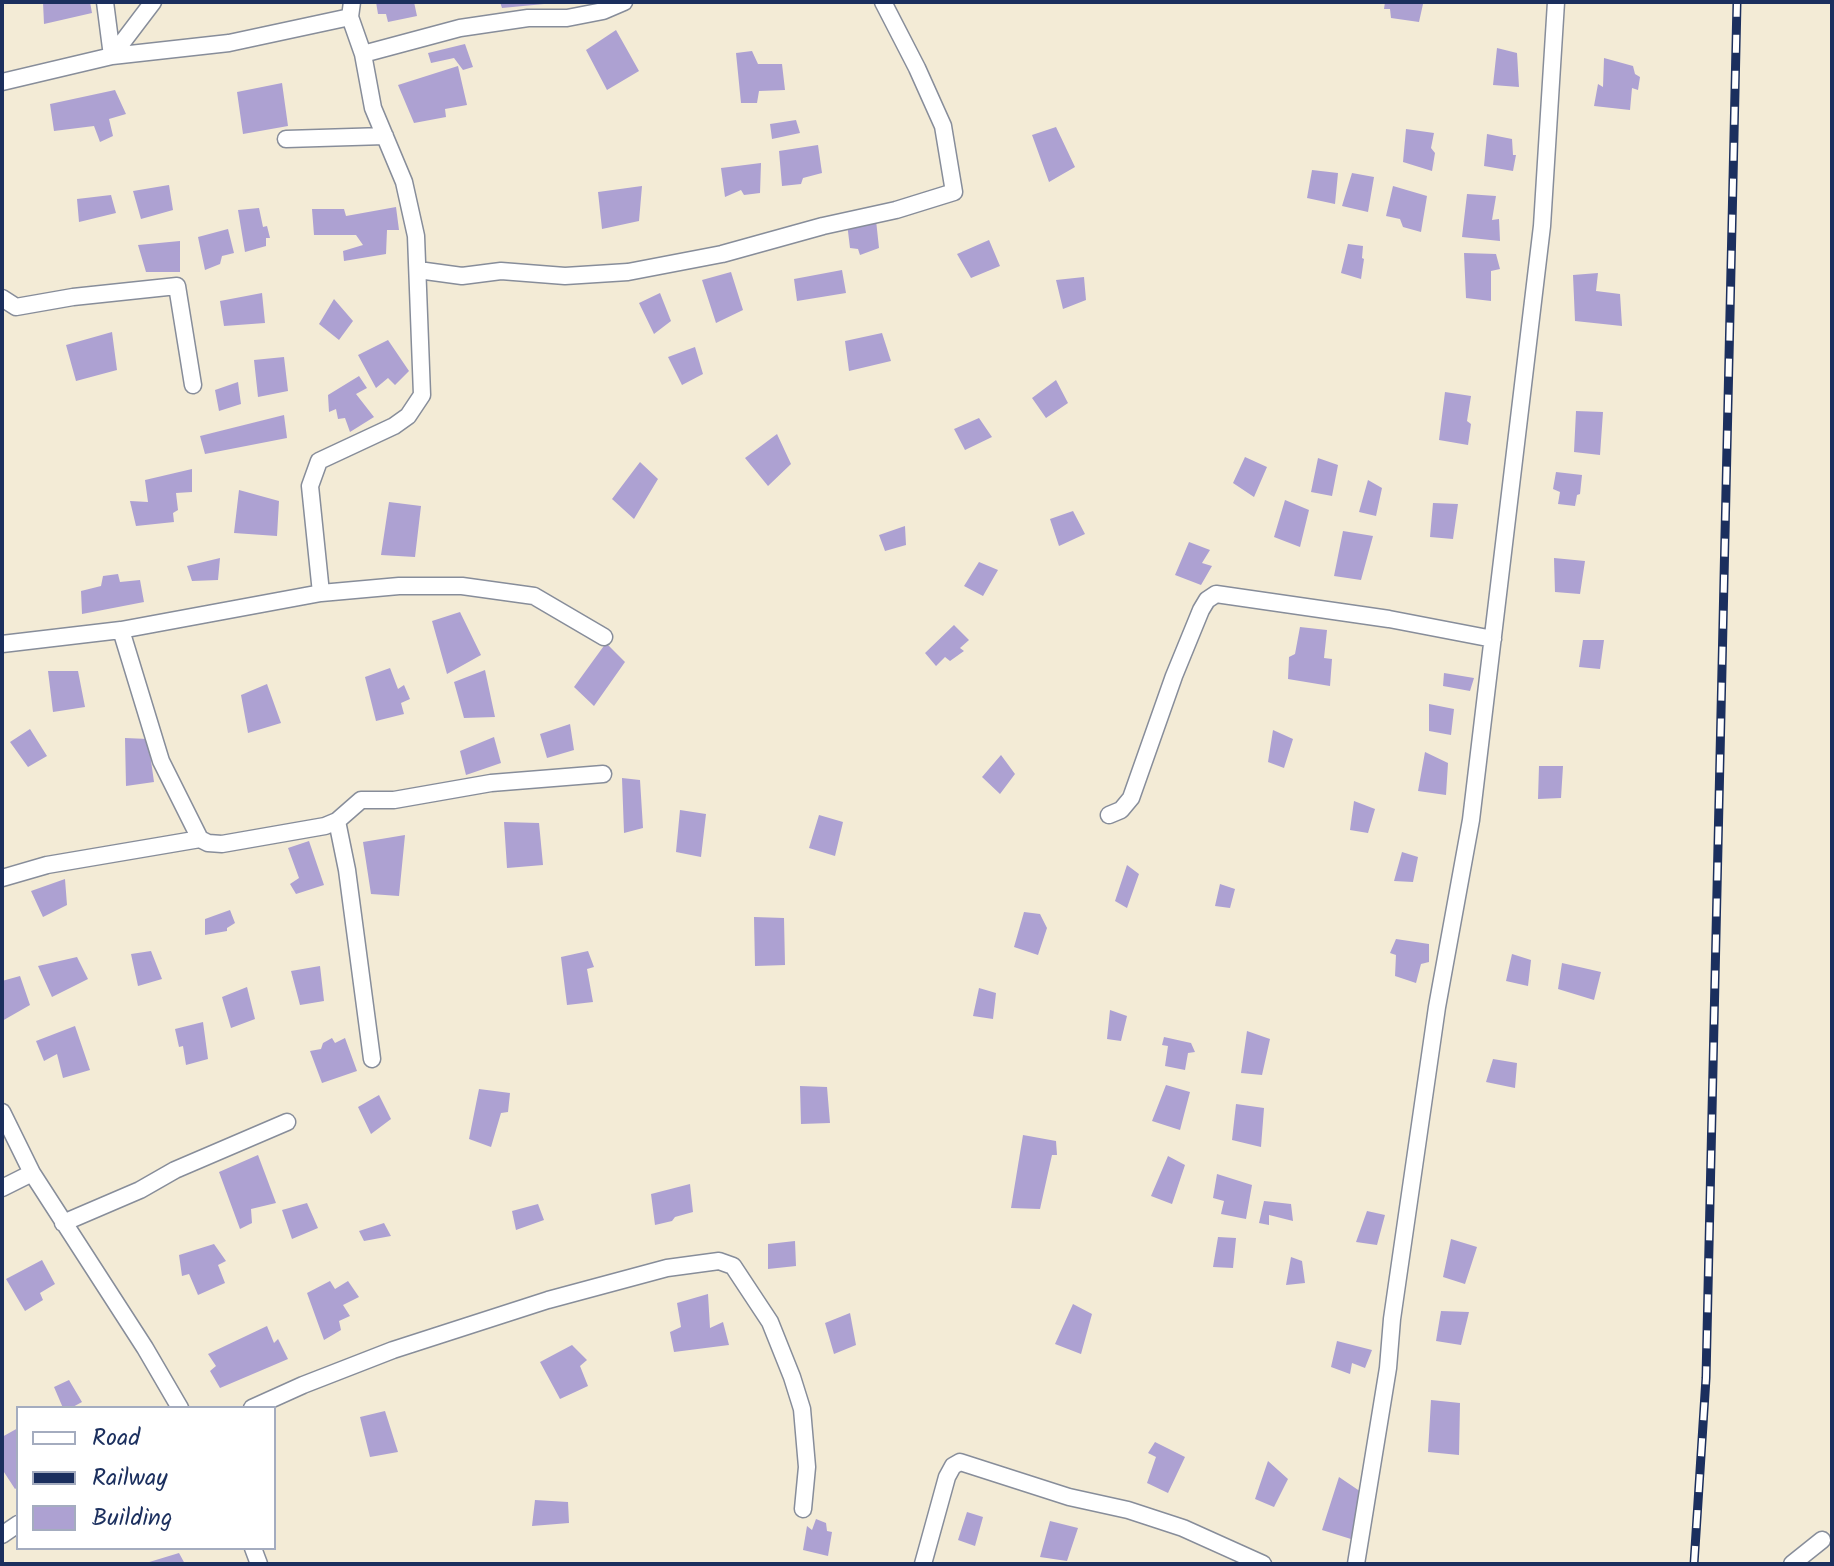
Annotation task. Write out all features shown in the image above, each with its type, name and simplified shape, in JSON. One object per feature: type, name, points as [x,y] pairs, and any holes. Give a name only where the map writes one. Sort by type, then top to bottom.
[{"type":"street","points":[[105,2],[112,56]]},
{"type":"street","points":[[112,56],[153,2]]},
{"type":"street","points":[[363,54],[460,28],[528,18],[567,18],[603,11],[624,2]]},
{"type":"street","points":[[418,270],[462,276],[501,271],[565,276],[628,272],[722,254],[896,210],[954,192],[943,126],[883,2]]},
{"type":"street","points":[[1356,1564],[1388,1368],[1392,1319],[1437,1007],[1471,820],[1542,226],[1556,2]]},
{"type":"street","points":[[2,82],[112,56],[229,43],[351,10],[373,108],[404,182],[416,236],[422,395],[408,416],[394,426],[319,461],[310,486],[321,593]]},
{"type":"street","points":[[286,139],[385,136]]},
{"type":"street","points":[[2,300],[16,307],[73,297],[177,286],[193,385]]},
{"type":"street","points":[[2,644],[121,630],[321,593],[399,586],[462,586],[534,596],[604,637]]},
{"type":"street","points":[[1109,815],[1121,810],[1131,798],[1201,610],[1207,600],[1216,594],[1493,639]]},
{"type":"street","points":[[121,630],[161,761],[200,839]]},
{"type":"street","points":[[2,878],[47,865],[200,839],[222,844],[325,826],[337,821],[361,800],[394,800],[491,783],[603,774]]},
{"type":"street","points":[[337,821],[347,870],[372,1059]]},
{"type":"street","points":[[2,1112],[32,1173],[179,1406]]},
{"type":"street","points":[[63,1223],[287,1122]]},
{"type":"street","points":[[2,1188],[32,1173]]},
{"type":"street","points":[[256,1406],[393,1350],[548,1300],[667,1268],[719,1261],[733,1266],[770,1322],[792,1377],[802,1409],[806,1453],[803,1509]]},
{"type":"street","points":[[923,1564],[947,1477],[953,1466],[960,1462],[1069,1497],[1128,1510],[1183,1528],[1263,1564]]},
{"type":"street","points":[[1792,1564],[1822,1540]]},
{"type":"building","points":[[43,2],[90,2],[92,13],[44,24]]},
{"type":"building","points":[[376,2],[414,2],[417,16],[388,22],[386,14],[378,14]]},
{"type":"building","points":[[500,2],[544,2],[544,4],[502,8]]},
{"type":"building","points":[[1385,2],[1423,4],[1419,22],[1391,18],[1390,9],[1384,9]]},
{"type":"building","points":[[616,30],[639,71],[607,90],[586,50]]},
{"type":"building","points":[[465,44],[473,67],[463,70],[454,58],[431,63],[428,53]]},
{"type":"building","points":[[1497,48],[1517,53],[1519,87],[1493,85]]},
{"type":"building","points":[[752,51],[758,64],[782,64],[785,90],[759,91],[757,103],[741,103],[736,53]]},
{"type":"building","points":[[1604,58],[1633,66],[1635,74],[1640,77],[1638,90],[1632,88],[1630,110],[1594,106],[1598,84],[1603,87]]},
{"type":"building","points":[[458,66],[467,105],[445,109],[446,117],[414,123],[398,85]]},
{"type":"building","points":[[282,83],[288,126],[243,134],[237,92]]},
{"type":"building","points":[[115,90],[126,114],[109,119],[113,136],[100,142],[94,126],[54,131],[50,104]]},
{"type":"building","points":[[796,120],[800,133],[772,139],[770,124]]},
{"type":"building","points":[[1056,127],[1075,167],[1049,182],[1032,135]]},
{"type":"building","points":[[1406,129],[1434,133],[1432,171],[1403,162]]},
{"type":"building","points":[[1487,134],[1512,139],[1513,155],[1516,155],[1513,171],[1484,166]]},
{"type":"building","points":[[818,145],[822,173],[803,178],[801,184],[782,186],[779,151]]},
{"type":"building","points":[[761,163],[760,193],[744,195],[741,190],[725,197],[721,168]]},
{"type":"building","points":[[1312,170],[1338,173],[1335,204],[1307,198]]},
{"type":"building","points":[[1352,173],[1374,177],[1368,212],[1342,206]]},
{"type":"building","points":[[169,185],[173,210],[141,219],[133,191]]},
{"type":"building","points":[[642,186],[639,221],[602,229],[598,192]]},
{"type":"building","points":[[1393,186],[1427,196],[1421,232],[1403,227],[1400,219],[1386,216]]},
{"type":"building","points":[[1467,194],[1496,196],[1492,220],[1499,219],[1500,241],[1462,237]]},
{"type":"building","points":[[111,195],[116,213],[79,222],[77,199]]},
{"type":"building","points":[[396,207],[399,230],[387,230],[386,254],[344,261],[343,251],[363,245],[356,235],[314,235],[312,209],[344,209],[346,216]]},
{"type":"building","points":[[259,208],[263,227],[267,226],[270,238],[266,238],[266,246],[245,252],[238,210]]},
{"type":"building","points":[[876,220],[879,248],[860,255],[858,249],[850,248],[847,223]]},
{"type":"building","points":[[228,229],[234,253],[222,256],[220,264],[205,270],[198,237]]},
{"type":"building","points":[[989,240],[1000,266],[971,278],[957,254]]},
{"type":"building","points":[[180,241],[180,272],[146,272],[138,245]]},
{"type":"building","points":[[1348,244],[1363,246],[1361,279],[1341,273]]},
{"type":"building","points":[[1464,253],[1496,254],[1500,269],[1491,271],[1491,301],[1466,298]]},
{"type":"building","points":[[842,270],[846,293],[797,301],[794,279]]},
{"type":"building","points":[[731,272],[743,310],[716,323],[702,280]]},
{"type":"building","points":[[1598,273],[1596,291],[1620,294],[1622,326],[1575,321],[1573,275]]},
{"type":"building","points":[[1084,277],[1086,300],[1063,309],[1056,280]]},
{"type":"building","points":[[262,293],[265,323],[224,326],[220,301]]},
{"type":"building","points":[[660,293],[671,321],[654,334],[639,303]]},
{"type":"building","points":[[334,299],[353,321],[339,340],[319,324]]},
{"type":"building","points":[[112,332],[117,370],[76,381],[66,345]]},
{"type":"building","points":[[882,333],[891,361],[849,371],[845,341]]},
{"type":"building","points":[[388,340],[409,371],[395,385],[388,378],[376,388],[358,355]]},
{"type":"building","points":[[695,347],[703,374],[682,385],[668,357]]},
{"type":"building","points":[[284,357],[288,391],[258,397],[254,360]]},
{"type":"building","points":[[359,376],[367,388],[356,394],[374,417],[350,432],[345,418],[338,419],[336,409],[329,412],[328,395]]},
{"type":"building","points":[[1056,380],[1068,403],[1046,418],[1032,398]]},
{"type":"building","points":[[238,382],[241,404],[219,411],[215,390]]},
{"type":"building","points":[[1445,392],[1471,396],[1467,421],[1471,424],[1468,445],[1439,440]]},
{"type":"building","points":[[1576,411],[1603,412],[1600,455],[1574,452]]},
{"type":"building","points":[[284,415],[287,438],[205,454],[200,436]]},
{"type":"building","points":[[979,418],[992,437],[965,450],[954,429]]},
{"type":"building","points":[[777,434],[791,464],[768,486],[745,458]]},
{"type":"building","points":[[1245,457],[1267,467],[1254,497],[1233,483]]},
{"type":"building","points":[[1318,458],[1338,465],[1332,496],[1311,492]]},
{"type":"building","points":[[640,462],[658,479],[634,519],[612,499]]},
{"type":"building","points":[[192,469],[192,492],[176,493],[178,510],[173,513],[174,522],[136,526],[130,501],[148,502],[145,480]]},
{"type":"building","points":[[1556,472],[1582,475],[1575,506],[1558,504],[1560,492],[1553,489]]},
{"type":"building","points":[[1368,480],[1382,488],[1376,516],[1359,512]]},
{"type":"building","points":[[239,490],[279,501],[277,536],[234,533]]},
{"type":"building","points":[[1285,500],[1309,510],[1300,547],[1274,537]]},
{"type":"building","points":[[389,502],[421,506],[415,557],[381,555]]},
{"type":"building","points":[[1433,503],[1458,504],[1453,539],[1430,537]]},
{"type":"building","points":[[1073,511],[1085,534],[1059,546],[1050,519]]},
{"type":"building","points":[[905,526],[906,545],[885,551],[879,535]]},
{"type":"building","points":[[1343,531],[1373,536],[1361,580],[1334,576]]},
{"type":"building","points":[[1189,542],[1210,550],[1202,563],[1212,566],[1201,585],[1175,575]]},
{"type":"building","points":[[220,558],[218,580],[192,581],[187,566]]},
{"type":"building","points":[[1554,558],[1585,561],[1580,594],[1555,592]]},
{"type":"building","points":[[979,562],[998,570],[983,596],[964,586]]},
{"type":"building","points":[[118,574],[120,582],[140,580],[144,602],[82,614],[81,591],[101,586],[103,576]]},
{"type":"building","points":[[460,612],[481,655],[447,674],[432,621]]},
{"type":"building","points":[[954,625],[969,640],[960,648],[964,651],[950,661],[945,657],[936,666],[925,653]]},
{"type":"building","points":[[1300,627],[1327,630],[1324,658],[1332,659],[1330,686],[1288,679],[1289,657],[1295,654]]},
{"type":"building","points":[[1583,640],[1604,640],[1600,669],[1579,667]]},
{"type":"building","points":[[606,643],[625,662],[594,706],[574,687]]},
{"type":"building","points":[[390,668],[398,689],[404,685],[410,699],[401,703],[404,714],[376,721],[365,677]]},
{"type":"building","points":[[485,670],[495,717],[464,718],[454,682]]},
{"type":"building","points":[[48,671],[78,671],[85,707],[53,712]]},
{"type":"building","points":[[1444,673],[1474,678],[1470,691],[1443,686]]},
{"type":"building","points":[[267,684],[281,723],[248,733],[241,695]]},
{"type":"building","points":[[1429,704],[1454,709],[1451,735],[1429,731]]},
{"type":"building","points":[[570,724],[574,750],[547,758],[540,734]]},
{"type":"building","points":[[30,729],[47,756],[28,767],[10,742]]},
{"type":"building","points":[[1273,730],[1293,739],[1284,768],[1268,762]]},
{"type":"building","points":[[494,737],[501,763],[466,775],[460,751]]},
{"type":"building","points":[[125,738],[148,739],[154,782],[126,786]]},
{"type":"building","points":[[1425,752],[1448,763],[1446,795],[1418,791]]},
{"type":"building","points":[[1001,755],[1015,774],[1000,794],[982,777]]},
{"type":"building","points":[[1539,766],[1563,766],[1561,798],[1538,799]]},
{"type":"building","points":[[622,778],[640,780],[643,828],[624,833]]},
{"type":"building","points":[[1354,801],[1375,809],[1368,833],[1350,830]]},
{"type":"building","points":[[680,810],[706,814],[701,857],[676,852]]},
{"type":"building","points":[[819,815],[843,822],[835,856],[809,848]]},
{"type":"building","points":[[504,822],[539,823],[543,865],[507,868]]},
{"type":"building","points":[[405,835],[399,896],[371,894],[363,842]]},
{"type":"building","points":[[309,841],[324,885],[296,894],[290,884],[299,878],[288,848]]},
{"type":"building","points":[[1402,852],[1418,857],[1413,882],[1394,881]]},
{"type":"building","points":[[1127,865],[1139,874],[1127,908],[1115,901]]},
{"type":"building","points":[[65,879],[67,905],[43,917],[31,891]]},
{"type":"building","points":[[1220,884],[1235,889],[1230,908],[1215,906]]},
{"type":"building","points":[[230,910],[235,923],[227,931],[205,935],[205,919]]},
{"type":"building","points":[[1024,912],[1040,914],[1047,928],[1038,955],[1014,947]]},
{"type":"building","points":[[754,917],[784,918],[785,965],[755,966]]},
{"type":"building","points":[[1396,939],[1429,944],[1429,962],[1421,964],[1416,983],[1395,976],[1396,955],[1390,953]]},
{"type":"building","points":[[151,951],[162,979],[138,986],[131,954]]},
{"type":"building","points":[[588,951],[594,967],[587,969],[593,1002],[567,1005],[561,957]]},
{"type":"building","points":[[1512,954],[1531,960],[1528,986],[1506,981]]},
{"type":"building","points":[[77,957],[88,979],[52,997],[38,966]]},
{"type":"building","points":[[1562,963],[1601,972],[1594,1000],[1558,989]]},
{"type":"building","points":[[320,966],[324,1001],[300,1005],[291,971]]},
{"type":"building","points":[[20,976],[30,1005],[2,1021],[2,981]]},
{"type":"building","points":[[247,987],[255,1019],[231,1028],[222,997]]},
{"type":"building","points":[[979,988],[996,993],[993,1019],[973,1016]]},
{"type":"building","points":[[1110,1010],[1127,1016],[1121,1041],[1107,1039]]},
{"type":"building","points":[[203,1022],[208,1059],[186,1065],[183,1046],[179,1047],[175,1029]]},
{"type":"building","points":[[75,1026],[90,1070],[63,1078],[57,1054],[44,1061],[36,1041]]},
{"type":"building","points":[[1247,1031],[1270,1039],[1262,1075],[1241,1073]]},
{"type":"building","points":[[1164,1037],[1191,1043],[1195,1052],[1188,1053],[1185,1070],[1165,1066],[1168,1046],[1162,1045]]},
{"type":"building","points":[[332,1038],[335,1043],[345,1038],[357,1071],[322,1083],[310,1051],[321,1049],[323,1043]]},
{"type":"building","points":[[1493,1059],[1517,1063],[1515,1088],[1486,1082]]},
{"type":"building","points":[[1166,1085],[1190,1092],[1180,1130],[1152,1121]]},
{"type":"building","points":[[800,1086],[827,1087],[830,1123],[801,1124]]},
{"type":"building","points":[[479,1089],[510,1093],[508,1112],[501,1113],[491,1147],[469,1139]]},
{"type":"building","points":[[379,1095],[391,1119],[371,1134],[358,1107]]},
{"type":"building","points":[[1236,1104],[1264,1108],[1261,1147],[1232,1140]]},
{"type":"building","points":[[1023,1135],[1056,1141],[1057,1155],[1052,1155],[1040,1209],[1011,1208]]},
{"type":"building","points":[[258,1155],[276,1203],[251,1209],[252,1223],[240,1229],[219,1172]]},
{"type":"building","points":[[1168,1156],[1185,1165],[1172,1204],[1151,1196]]},
{"type":"building","points":[[1217,1174],[1252,1185],[1246,1219],[1221,1214],[1224,1201],[1213,1198]]},
{"type":"building","points":[[690,1184],[693,1212],[655,1225],[651,1194]]},
{"type":"building","points":[[1264,1201],[1291,1204],[1293,1221],[1269,1215],[1269,1225],[1259,1223]]},
{"type":"building","points":[[307,1203],[318,1228],[292,1239],[282,1210]]},
{"type":"building","points":[[538,1204],[544,1220],[516,1230],[512,1211]]},
{"type":"building","points":[[1367,1211],[1385,1215],[1377,1245],[1356,1242]]},
{"type":"building","points":[[384,1223],[391,1236],[364,1241],[359,1231]]},
{"type":"building","points":[[1218,1237],[1236,1238],[1233,1268],[1213,1267]]},
{"type":"building","points":[[1451,1239],[1477,1247],[1465,1284],[1443,1277]]},
{"type":"building","points":[[795,1241],[796,1266],[768,1269],[768,1244]]},
{"type":"building","points":[[214,1244],[226,1261],[218,1265],[225,1283],[198,1295],[189,1274],[182,1276],[179,1255]]},
{"type":"building","points":[[1291,1257],[1302,1261],[1305,1283],[1286,1285]]},
{"type":"building","points":[[42,1260],[55,1284],[40,1293],[43,1300],[25,1311],[6,1279]]},
{"type":"building","points":[[330,1281],[335,1289],[348,1281],[359,1297],[343,1305],[350,1316],[339,1321],[341,1330],[324,1340],[307,1293]]},
{"type":"building","points":[[708,1294],[710,1328],[723,1322],[729,1345],[674,1352],[670,1332],[681,1327],[677,1303]]},
{"type":"building","points":[[1073,1304],[1092,1314],[1081,1354],[1055,1344]]},
{"type":"building","points":[[1441,1311],[1469,1312],[1461,1345],[1436,1341]]},
{"type":"building","points":[[850,1313],[856,1345],[834,1354],[825,1323]]},
{"type":"building","points":[[267,1326],[274,1343],[278,1339],[288,1359],[220,1388],[210,1371],[216,1366],[208,1354]]},
{"type":"building","points":[[1337,1341],[1372,1350],[1365,1368],[1352,1363],[1350,1374],[1331,1367]]},
{"type":"building","points":[[572,1345],[587,1360],[580,1366],[588,1386],[560,1399],[540,1362]]},
{"type":"building","points":[[69,1380],[82,1402],[75,1406],[62,1406],[54,1387]]},
{"type":"building","points":[[1431,1400],[1460,1403],[1459,1455],[1428,1452]]},
{"type":"building","points":[[385,1411],[398,1452],[370,1457],[360,1417]]},
{"type":"building","points":[[16,1429],[15,1489],[2,1469],[2,1437]]},
{"type":"building","points":[[1155,1442],[1185,1457],[1168,1493],[1147,1483],[1156,1457],[1148,1453]]},
{"type":"building","points":[[1268,1461],[1288,1479],[1274,1507],[1255,1499]]},
{"type":"building","points":[[1339,1477],[1367,1496],[1351,1539],[1322,1530]]},
{"type":"building","points":[[535,1500],[568,1502],[569,1523],[532,1526]]},
{"type":"building","points":[[967,1512],[983,1517],[975,1546],[958,1540]]},
{"type":"building","points":[[816,1519],[826,1523],[827,1531],[832,1532],[828,1556],[803,1550],[807,1526],[812,1530]]},
{"type":"building","points":[[1050,1521],[1078,1528],[1067,1561],[1040,1557]]},
{"type":"building","points":[[179,1553],[185,1564],[146,1564],[146,1563]]},
{"type":"railway","points":[[1694,1564],[1706,1378],[1737,2]]}]
